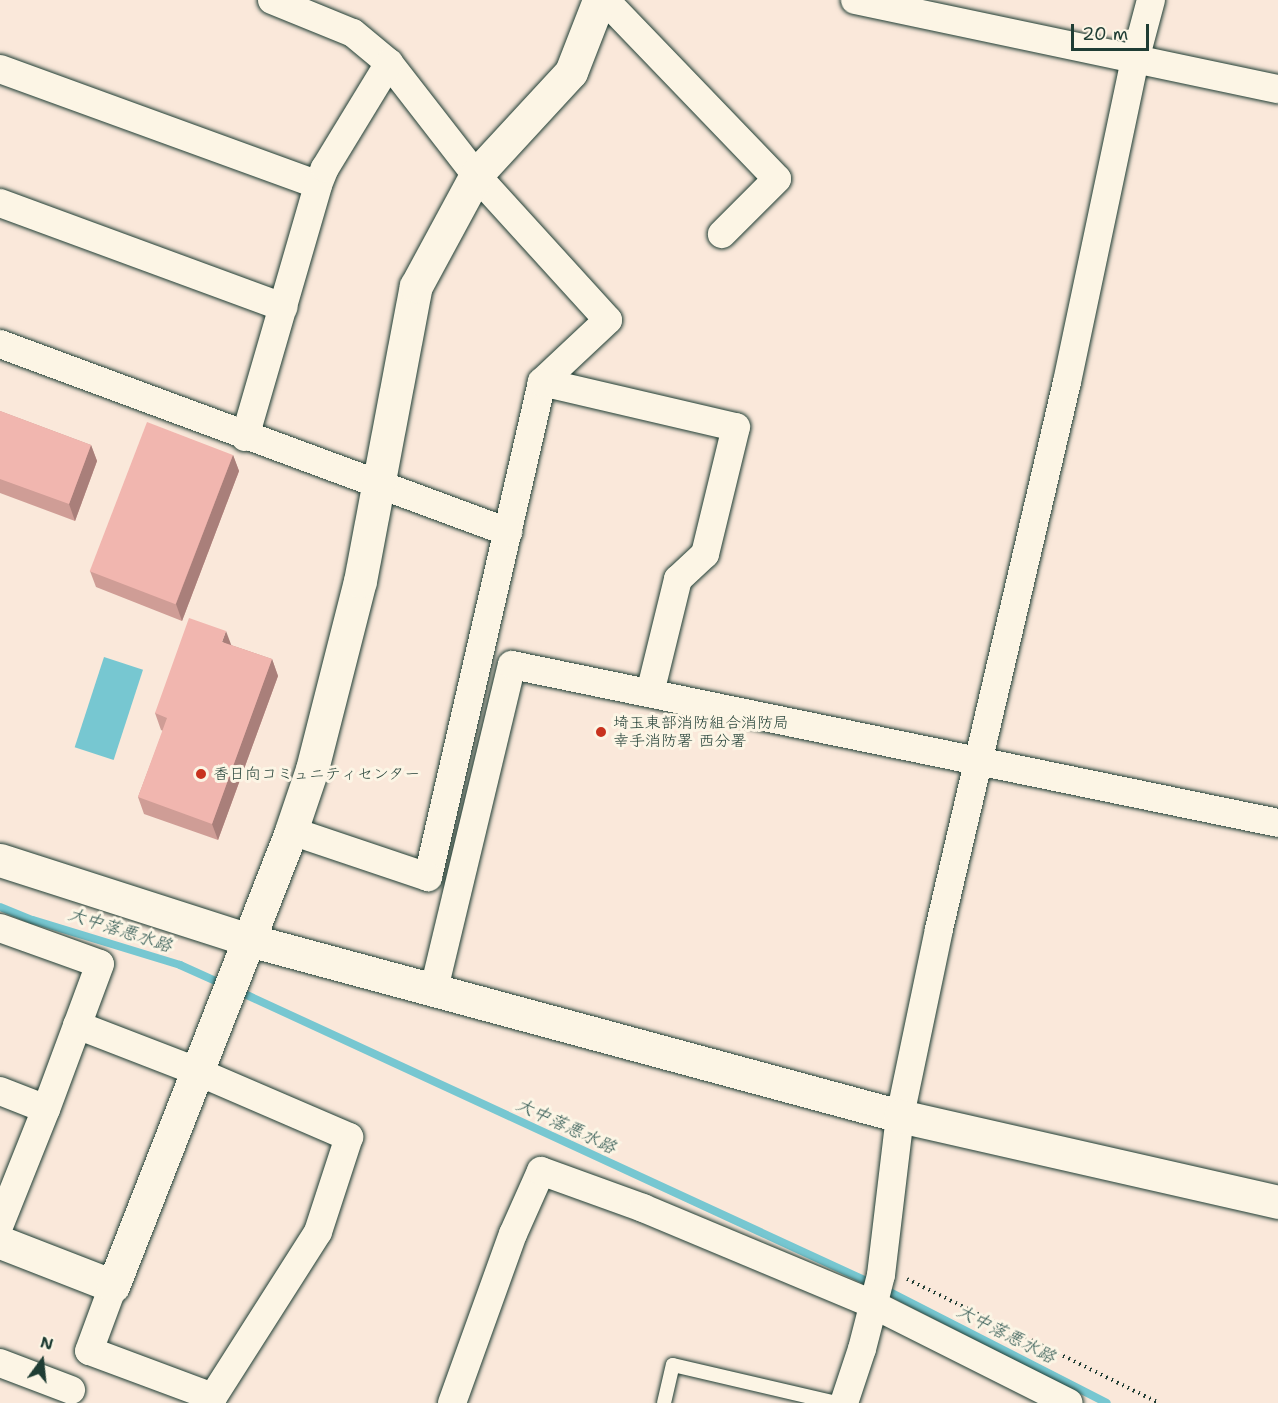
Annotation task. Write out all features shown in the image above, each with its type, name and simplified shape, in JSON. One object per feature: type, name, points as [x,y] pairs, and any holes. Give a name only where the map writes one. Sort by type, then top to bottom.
[{"type":"street","points":[[272,0],[353,33],[389,63],[476,175],[608,320],[542,382],[428,877],[291,831]]},
{"type":"street","points":[[0,1363],[69,1396],[89,1351],[291,831],[312,769],[360,581],[416,286],[476,175],[571,72],[599,0]]},
{"type":"street","points":[[605,0],[777,179],[722,234]]},
{"type":"street","points":[[855,0],[1278,89]]},
{"type":"street","points":[[844,1403],[862,1349],[877,1285],[900,1116],[939,929],[1067,382],[1135,60],[1151,0]]},
{"type":"street","points":[[245,437],[318,185],[325,168],[389,63]]},
{"type":"street","points":[[0,69],[318,185]]},
{"type":"street","points":[[0,203],[283,307]]},
{"type":"street","points":[[0,344],[245,437],[508,532]]},
{"type":"street","points":[[542,382],[736,427],[705,554],[678,579],[650,693]]},
{"type":"street","points":[[434,989],[512,665],[1278,823]]},
{"type":"street","points":[[0,860],[249,940],[900,1116],[1278,1202]]},
{"type":"street","points":[[0,1224],[100,964],[9,931]]},
{"type":"street","points":[[77,1025],[196,1071],[349,1137],[318,1232],[218,1400],[89,1351]]},
{"type":"street","points":[[0,1091],[46,1109]]},
{"type":"street","points":[[452,1403],[513,1234],[540,1171],[643,1208],[877,1285],[1069,1403]]},
{"type":"street","points":[[0,1242],[113,1286]]},
{"type":"lane","points":[[664,1403],[673,1365],[836,1403]]},
{"type":"path","points":[[877,1285],[1159,1403]]},
{"type":"water","points":[[104,657],[143,670],[114,760],[75,747]]},
{"type":"building","points":[[0,411],[91,445],[69,504],[0,479]]},
{"type":"building","points":[[147,422],[233,455],[176,604],[90,571]]},
{"type":"building","name":"香日向コミュニティセンター","points":[[189,618],[226,631],[222,642],[272,659],[212,824],[138,797],[167,718],[155,713]]},
{"type":"waterway","name":"大中落悪水路","points":[[0,907],[33,920],[180,965],[222,984]]},
{"type":"waterway","name":"大中落悪水路","points":[[236,990],[873,1284]]},
{"type":"waterway","name":"大中落悪水路","points":[[884,1289],[1107,1403]]},
{"type":"place","name":"埼玉東部消防組合消防局 幸手消防署 西分署","points":[[601,732]]},
{"type":"place","name":"香日向コミュニティセンター","points":[[201,774]]}]
